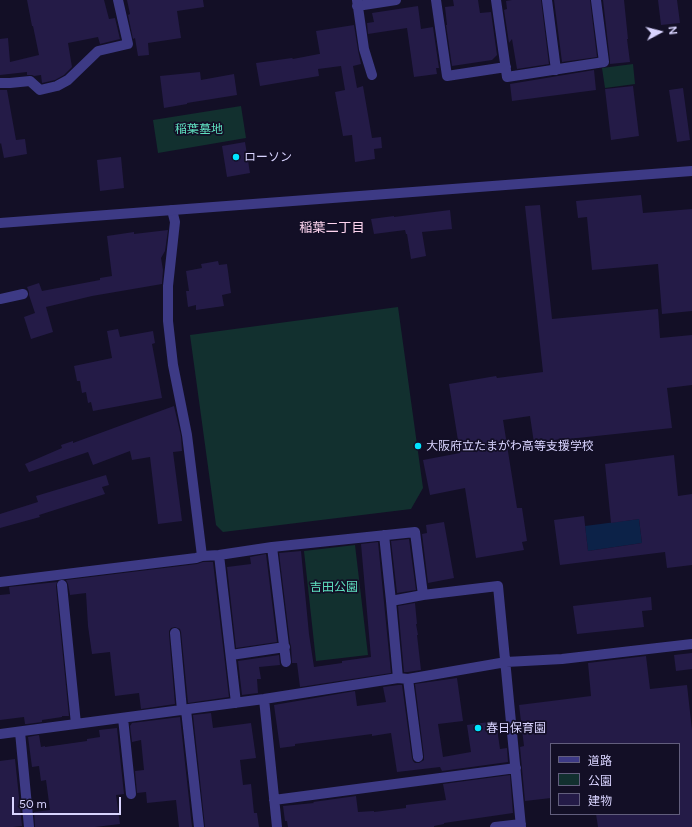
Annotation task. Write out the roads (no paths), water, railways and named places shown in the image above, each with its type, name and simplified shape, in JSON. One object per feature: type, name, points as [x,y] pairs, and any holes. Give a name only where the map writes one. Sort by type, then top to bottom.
[{"type":"street","points":[[0,83],[30,81],[40,90],[57,86],[68,80],[98,51],[128,44],[118,0]]},
{"type":"street","points":[[372,75],[364,49],[357,3],[396,0]]},
{"type":"street","points":[[436,0],[447,76],[506,67]]},
{"type":"street","points":[[496,0],[508,77],[604,62],[596,0]]},
{"type":"street","points":[[547,0],[556,70]]},
{"type":"street","points":[[0,223],[692,171]]},
{"type":"street","points":[[172,210],[175,222],[168,286],[168,321],[173,365],[188,435],[202,556]]},
{"type":"street","points":[[0,299],[23,294]]},
{"type":"street","points":[[1,579],[196,558],[272,547],[415,532],[423,595]]},
{"type":"street","points":[[384,535],[391,600],[403,678],[418,757]]},
{"type":"street","points":[[272,547],[286,662]]},
{"type":"street","points":[[219,555],[236,703]]},
{"type":"street","points":[[62,585],[76,724]]},
{"type":"street","points":[[391,600],[498,586],[521,825],[495,827]]},
{"type":"street","points":[[175,633],[199,827]]},
{"type":"street","points":[[0,734],[236,703],[506,662],[562,659],[692,644]]},
{"type":"street","points":[[231,655],[285,647]]},
{"type":"street","points":[[264,699],[277,827]]},
{"type":"street","points":[[124,718],[131,794]]},
{"type":"street","points":[[20,732],[29,827]]},
{"type":"street","points":[[274,800],[516,768]]},
{"type":"water","points":[[639,519],[642,543],[588,551],[585,526]]},
{"type":"place","name":"ローソン","points":[[236,157]]},
{"type":"place","name":"大阪府立たまがわ高等支援学校","points":[[418,446]]},
{"type":"place","name":"春日保育園","points":[[478,728]]},
{"type":"district","name":"稲葉二丁目","points":[[332,228]]},
{"type":"park label","name":"稲葉墓地","points":[[199,129]]},
{"type":"park label","name":"吉田公園","points":[[334,587]]}]
